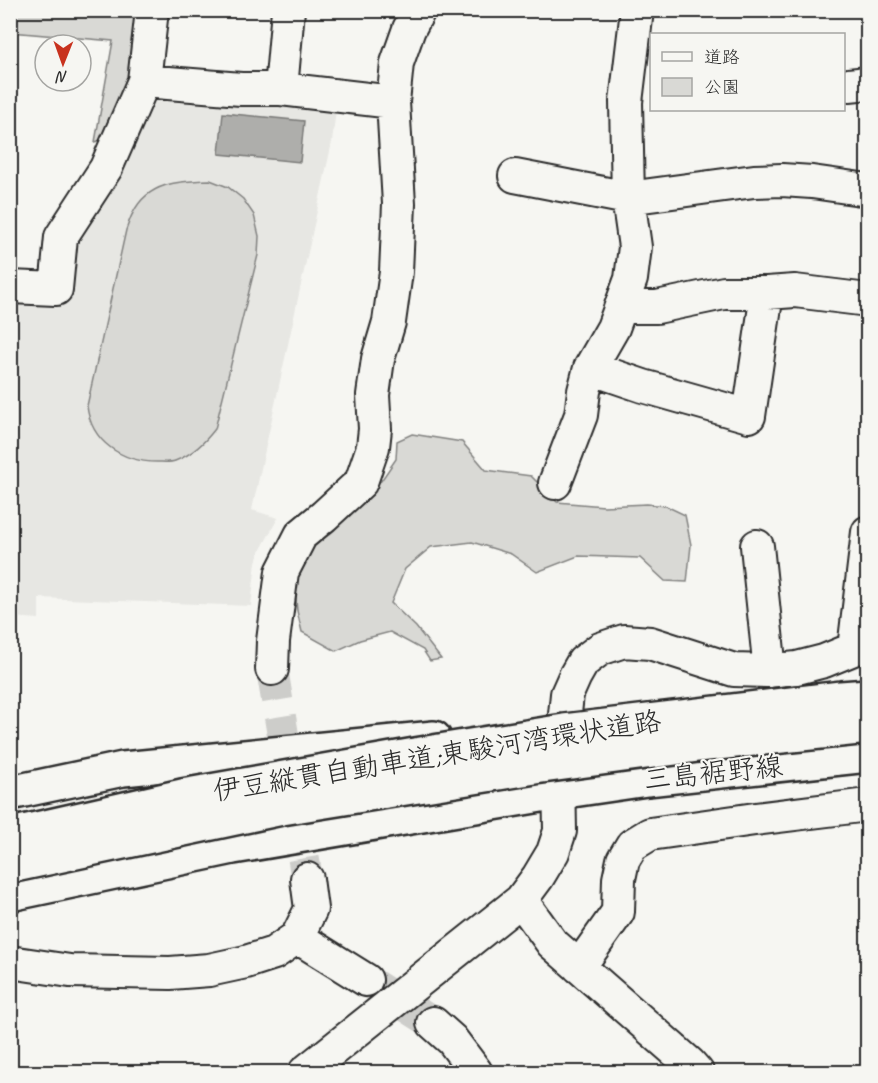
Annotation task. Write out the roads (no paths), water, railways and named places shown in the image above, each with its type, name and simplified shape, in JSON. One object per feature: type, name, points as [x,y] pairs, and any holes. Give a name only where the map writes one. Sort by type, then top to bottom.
[{"type":"main road","points":[[10,793],[123,769],[563,725],[867,690]]},
{"type":"main road","name":"伊豆縦貫自動車道;東駿河湾環状道路","points":[[10,835],[182,796],[415,755],[564,731],[867,696]]},
{"type":"main road","name":"伊豆縦貫自動車道;東駿河湾環状道路","points":[[10,866],[282,808],[536,767],[674,748],[867,727]]},
{"type":"main road","name":"三島裾野線","points":[[559,784],[647,779],[867,755]]},
{"type":"main road","points":[[228,759],[357,774],[559,784]]},
{"type":"main road","points":[[10,894],[233,847],[559,784]]},
{"type":"street","points":[[10,287],[56,289],[61,237],[106,168],[144,81],[152,10]]},
{"type":"street","points":[[281,89],[288,10]]},
{"type":"street","points":[[272,669],[273,641],[282,572],[301,535],[361,482],[373,447],[375,429],[373,395],[378,359],[389,322],[396,272],[399,204],[393,102],[397,63],[419,10]]},
{"type":"street","points":[[555,483],[581,416],[590,368],[613,328],[631,279],[635,246],[628,198],[626,102],[637,10]]},
{"type":"street","points":[[144,81],[241,89],[281,89],[393,102]]},
{"type":"street","points":[[515,176],[628,198],[754,181],[782,180],[867,190]]},
{"type":"street","points":[[621,307],[657,307],[724,293],[795,291],[867,300]]},
{"type":"street","points":[[590,368],[643,386],[749,416],[767,293]]},
{"type":"street","points":[[305,1072],[521,900],[538,877],[553,852],[560,831],[559,784],[567,694],[583,662],[600,649],[624,641],[650,643],[734,670],[770,671],[797,668],[824,661],[861,646],[867,532]]},
{"type":"street","points":[[757,546],[770,671]]},
{"type":"street","points":[[579,967],[618,912],[620,879],[628,852],[632,845],[650,834],[867,805]]},
{"type":"street","points":[[10,962],[70,971],[170,973],[209,970],[246,962],[274,953],[297,937],[311,909],[307,879]]},
{"type":"street","points":[[521,900],[552,943],[697,1072]]},
{"type":"street","points":[[297,937],[366,980]]},
{"type":"street","points":[[433,1023],[452,1040],[476,1072]]},
{"type":"tunnel","points":[[272,669],[307,879]]},
{"type":"tunnel","points":[[366,980],[433,1023]]}]
